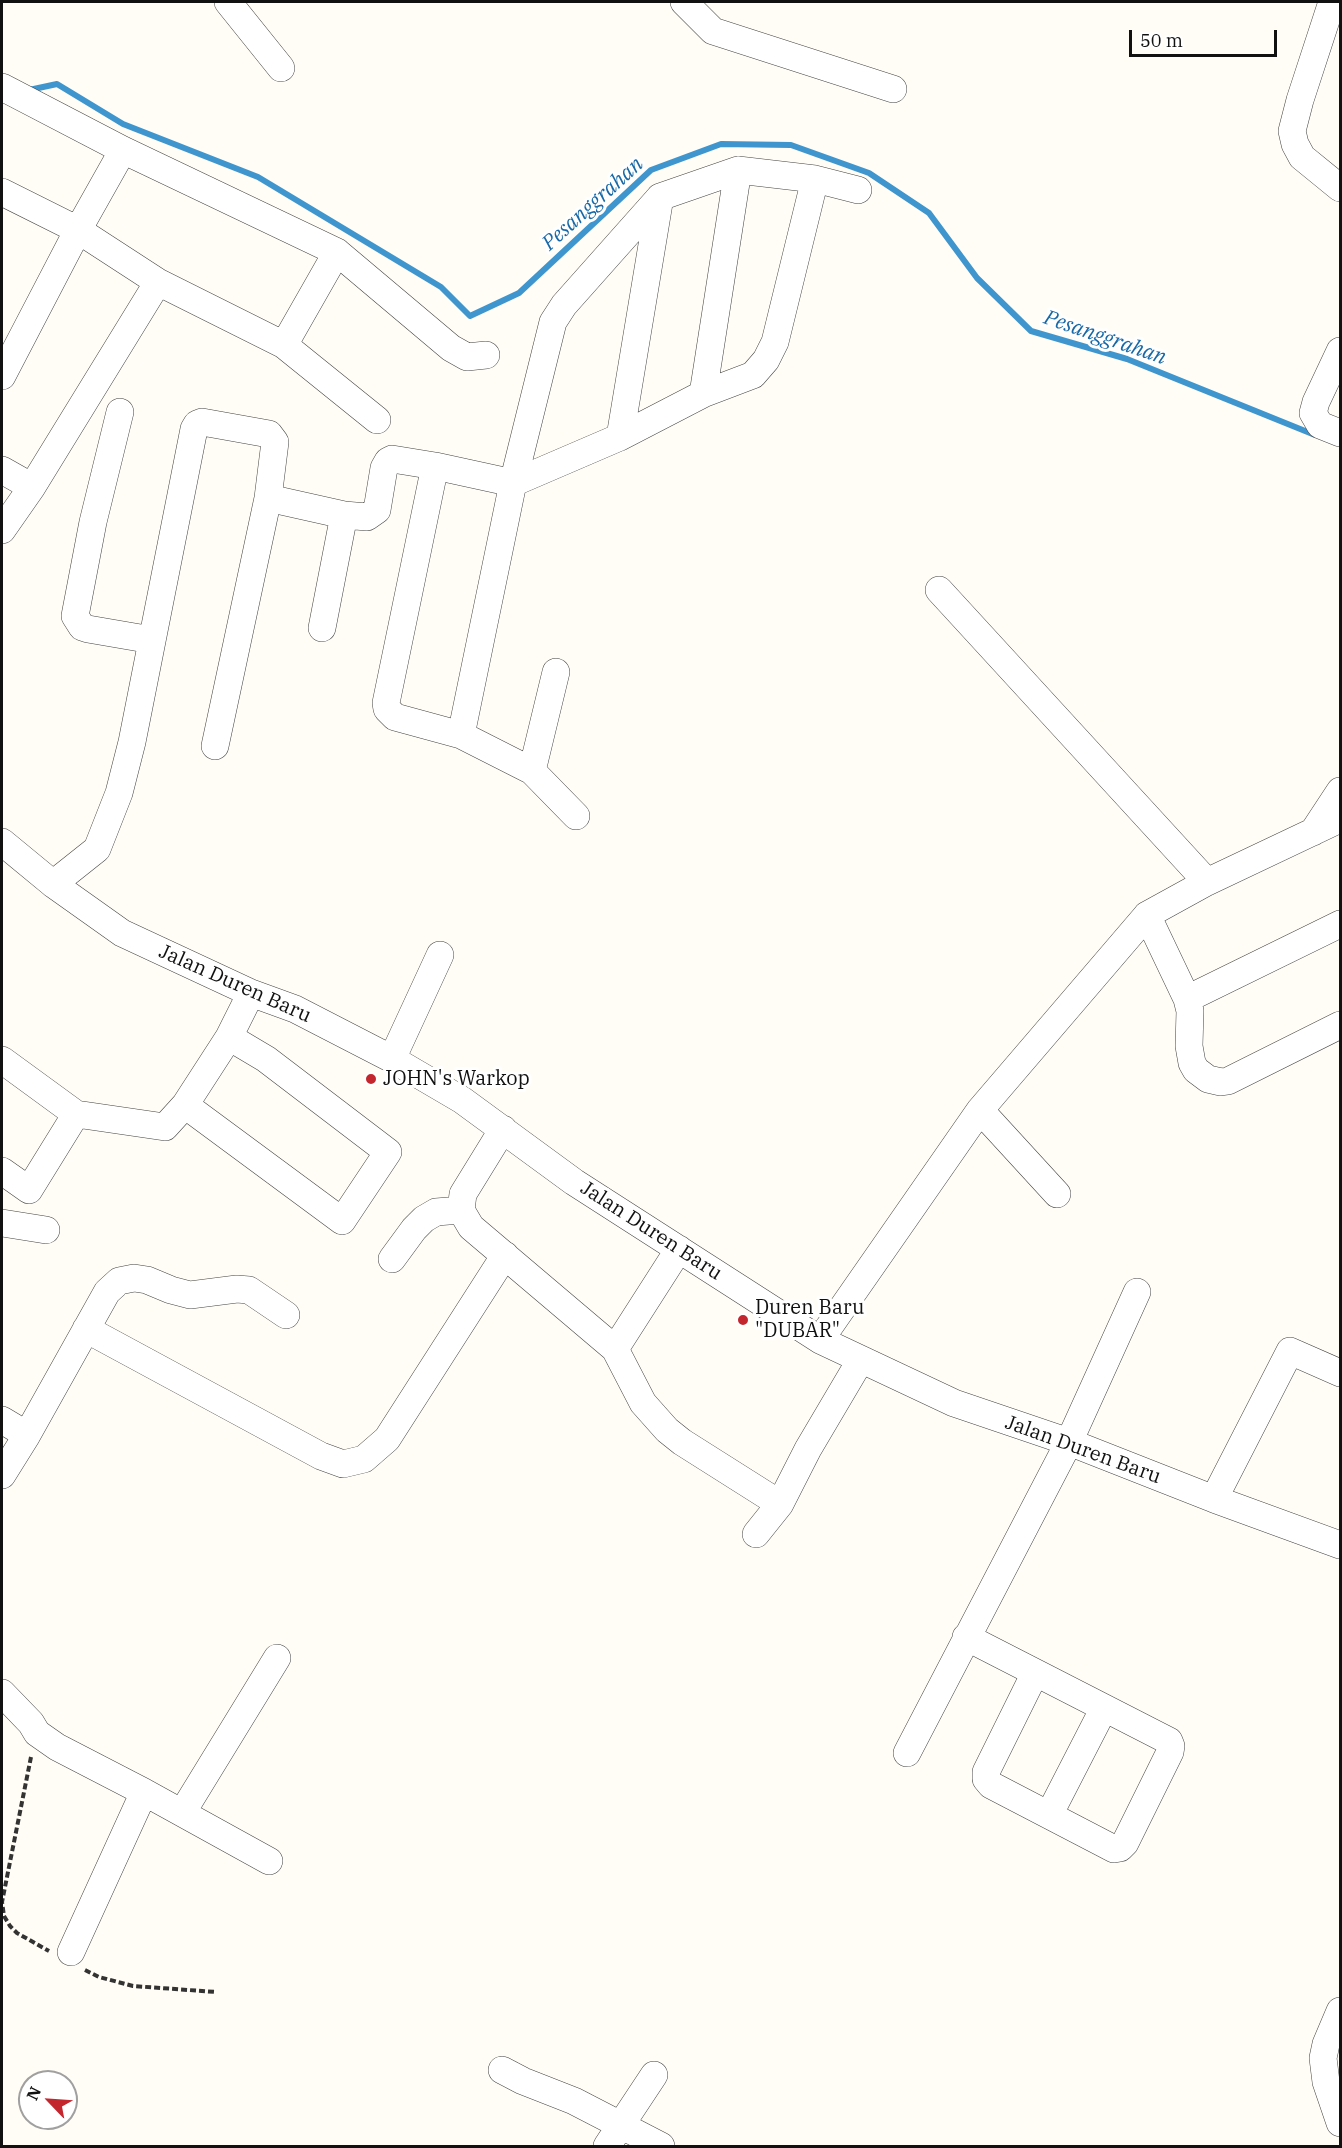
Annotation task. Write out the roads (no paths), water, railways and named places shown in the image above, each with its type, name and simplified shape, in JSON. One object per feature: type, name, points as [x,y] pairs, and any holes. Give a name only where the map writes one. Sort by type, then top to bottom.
[{"type":"street","points":[[228,2],[281,68]]},
{"type":"street","points":[[684,2],[713,31],[893,89]]},
{"type":"street","points":[[1332,2],[1292,131],[1295,144],[1302,157],[1341,188]]},
{"type":"street","points":[[2,87],[123,150],[337,252],[451,348],[467,357],[486,355]]},
{"type":"street","points":[[2,376],[78,230],[123,150]]},
{"type":"street","points":[[703,394],[738,170]]},
{"type":"street","points":[[461,735],[513,483],[553,322],[564,305],[660,197],[738,170],[815,179],[858,190]]},
{"type":"street","points":[[268,498],[344,515],[367,517],[374,514],[378,506],[384,468],[388,461],[397,459],[513,483],[620,437],[703,394],[753,375],[766,360],[775,342],[815,179]]},
{"type":"street","points":[[2,192],[78,230],[158,282],[284,345],[377,420]]},
{"type":"street","points":[[620,437],[660,197]]},
{"type":"street","points":[[284,345],[337,252]]},
{"type":"street","points":[[2,530],[32,487],[158,282]]},
{"type":"street","points":[[1341,351],[1313,413],[1320,424],[1341,433]]},
{"type":"street","points":[[120,412],[93,522],[75,616],[82,627],[88,629],[152,640]]},
{"type":"street","points":[[54,884],[97,849],[111,818],[130,751],[194,429],[202,422],[269,434],[275,442],[268,498],[215,746]]},
{"type":"street","points":[[435,466],[386,703],[387,709],[395,717],[461,735],[532,771],[576,816]]},
{"type":"street","points":[[2,471],[32,487]]},
{"type":"street","points":[[322,628],[344,515]]},
{"type":"street","points":[[939,590],[1207,882]]},
{"type":"street","points":[[532,771],[556,672]]},
{"type":"street","points":[[1312,833],[1341,791]]},
{"type":"street","points":[[820,1340],[980,1110],[1148,915],[1207,882],[1341,819]]},
{"type":"street","name":"Jalan Duren Baru","points":[[2,842],[54,884],[122,933],[251,993],[296,1009],[392,1059],[462,1100],[574,1182],[820,1340],[860,1361],[954,1403],[1069,1442],[1214,1499],[1341,1545]]},
{"type":"street","points":[[1148,915],[1187,999],[1191,1018],[1189,1046],[1192,1063],[1202,1076],[1215,1082],[1228,1081],[1341,1025]]},
{"type":"street","points":[[1187,999],[1341,924]]},
{"type":"street","points":[[392,1059],[440,954]]},
{"type":"street","points":[[2,1060],[76,1114],[165,1127],[185,1105],[229,1037],[251,993]]},
{"type":"street","points":[[185,1105],[342,1221],[388,1152],[266,1059],[229,1037]]},
{"type":"street","points":[[980,1110],[1057,1194]]},
{"type":"street","points":[[2,1171],[30,1190],[76,1114]]},
{"type":"street","points":[[503,1129],[469,1183],[461,1202],[461,1210],[471,1227],[615,1349],[643,1403],[667,1430],[682,1442],[780,1504]]},
{"type":"street","points":[[392,1259],[414,1228],[424,1219],[436,1212],[461,1210]]},
{"type":"street","points":[[2,1223],[46,1230]]},
{"type":"street","points":[[615,1349],[679,1249]]},
{"type":"street","points":[[86,1329],[321,1456],[343,1464],[364,1459],[387,1439],[504,1255]]},
{"type":"street","points":[[2,1474],[27,1435],[108,1292],[119,1281],[134,1278],[147,1280],[190,1295],[237,1289],[249,1290],[286,1315]]},
{"type":"street","points":[[907,1753],[1069,1442],[1137,1292]]},
{"type":"street","points":[[1214,1499],[1290,1352],[1341,1372]]},
{"type":"street","points":[[756,1534],[780,1504],[808,1449],[860,1361]]},
{"type":"street","points":[[2,1420],[27,1435]]},
{"type":"street","points":[[966,1637],[1169,1741],[1170,1752],[1125,1844],[1120,1848],[1114,1849],[991,1785],[986,1779],[986,1772],[1035,1673]]},
{"type":"street","points":[[182,1813],[277,1658]]},
{"type":"street","points":[[2,1693],[47,1740],[269,1861]]},
{"type":"street","points":[[1049,1815],[1104,1708]]},
{"type":"street","points":[[71,1952],[144,1792]]},
{"type":"street","points":[[1341,2012],[1326,2044],[1323,2058],[1326,2082],[1341,2123]]},
{"type":"street","points":[[502,2070],[574,2102],[614,2136],[661,2146]]},
{"type":"street","points":[[614,2136],[654,2075]]},
{"type":"waterway","name":"Pesanggrahan","points":[[29,90],[57,84],[123,124],[258,177],[441,287],[470,316],[519,293],[651,170],[721,144],[791,145],[869,173],[929,213],[977,278],[1031,331],[1127,359],[1315,435]]},
{"type":"place","name":"JOHN's Warkop","points":[[371,1079]]},
{"type":"place","name":"Duren Baru \"DUBAR\"","points":[[743,1320]]}]
